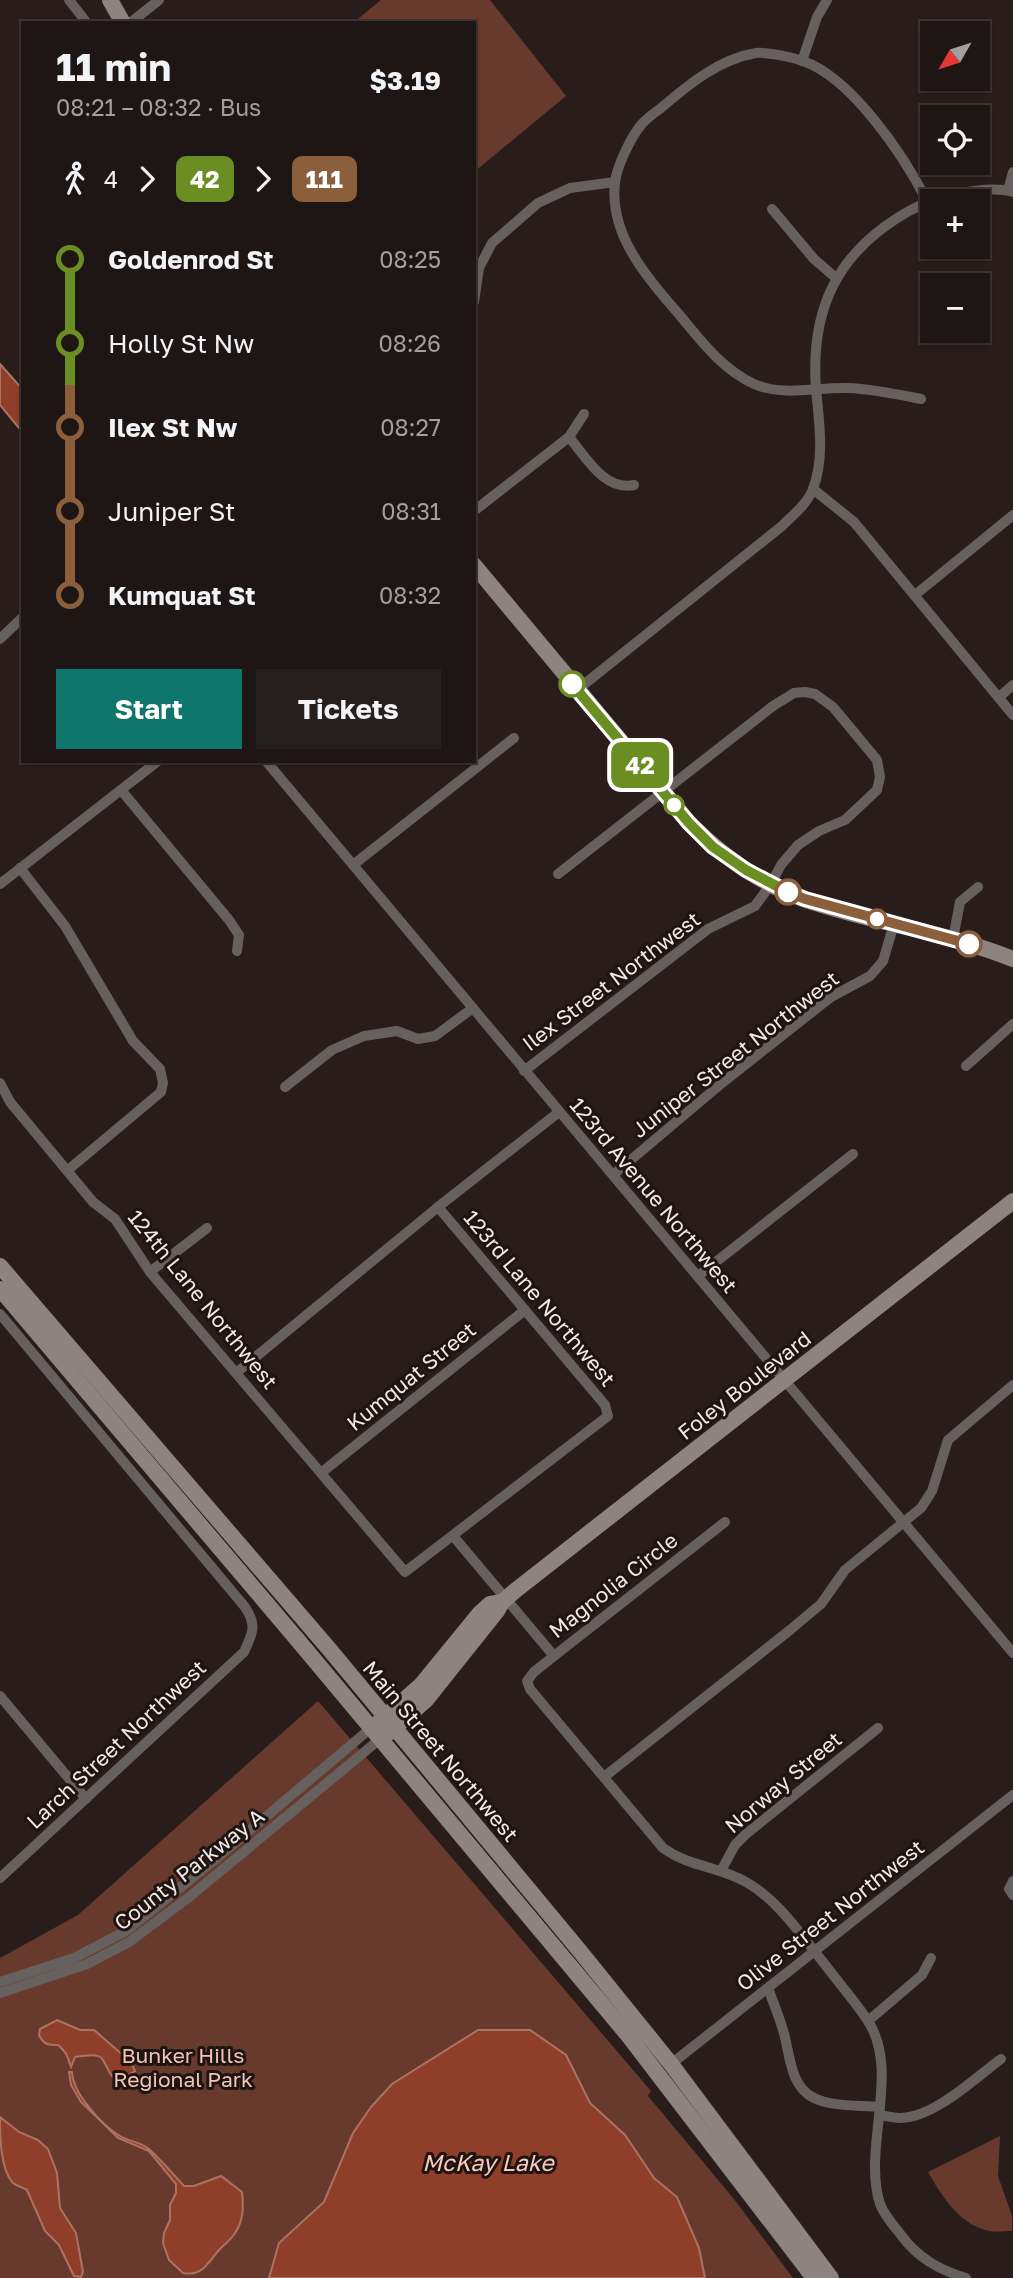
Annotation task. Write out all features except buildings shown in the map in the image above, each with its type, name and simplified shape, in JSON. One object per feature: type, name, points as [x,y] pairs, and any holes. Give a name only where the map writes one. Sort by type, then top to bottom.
[{"type":"main road","points":[[110,0],[122,21]]},
{"type":"main road","points":[[476,567],[664,793],[713,847],[771,884],[805,899],[953,939],[1013,959]]},
{"type":"main road","name":"Foley Boulevard","points":[[375,1734],[389,1723],[490,1604],[504,1601],[1013,1201]]},
{"type":"main road","name":"Main Street Northwest","points":[[0,1266],[319,1638],[579,1950],[671,2064],[831,2278]]},
{"type":"main road","name":"Main Street Northwest","points":[[0,1289],[627,2034],[814,2278]]},
{"type":"street","points":[[69,0],[85,21]]},
{"type":"street","points":[[133,21],[159,0]]},
{"type":"street","points":[[802,61],[817,17],[827,0]]},
{"type":"street","points":[[920,189],[898,152],[855,99],[829,75],[802,61],[758,53],[732,60],[690,84],[640,125],[624,155],[615,182],[617,211],[626,244],[668,302],[709,350],[733,372],[754,384],[778,391],[845,388],[882,391],[921,399]]},
{"type":"street","points":[[990,193],[1010,191],[1013,172]]},
{"type":"street","points":[[476,291],[480,268],[492,243],[538,203],[570,188],[615,182]]},
{"type":"street","points":[[577,690],[782,526],[805,503],[813,488],[822,443],[816,338],[827,296],[836,278],[862,247],[895,219],[920,205]]},
{"type":"street","points":[[772,209],[814,259],[836,278]]},
{"type":"street","points":[[476,509],[569,437],[584,414]]},
{"type":"street","points":[[569,437],[607,480],[618,486],[634,485]]},
{"type":"street","points":[[813,488],[854,522],[1013,715]]},
{"type":"street","points":[[915,594],[1013,515]]},
{"type":"street","points":[[0,639],[21,619]]},
{"type":"street","points":[[999,697],[1013,685]]},
{"type":"street","name":"Ilex Street Northwest","points":[[524,1071],[708,929],[755,906],[781,865],[798,845],[819,831],[845,820],[877,790],[880,777],[877,760],[832,707],[815,694],[804,692],[794,693],[773,706],[664,793]]},
{"type":"street","points":[[354,865],[514,738]]},
{"type":"street","points":[[0,884],[155,763]]},
{"type":"street","name":"123rd Avenue Northwest","points":[[268,763],[1013,1653]]},
{"type":"street","points":[[121,790],[229,920],[239,935],[237,951]]},
{"type":"street","points":[[558,874],[664,793]]},
{"type":"street","points":[[20,868],[65,926],[118,1019],[133,1041],[160,1069],[163,1083],[161,1092],[68,1170]]},
{"type":"street","points":[[953,939],[960,902],[978,887]]},
{"type":"street","name":"Juniper Street Northwest","points":[[613,1175],[722,1083],[831,997],[870,975],[883,961],[894,924]]},
{"type":"street","points":[[285,1087],[332,1050],[364,1036],[397,1031],[418,1039],[435,1037],[473,1008]]},
{"type":"street","points":[[967,1066],[1013,1024]]},
{"type":"street","name":"124th Lane Northwest","points":[[0,1083],[10,1102],[93,1202],[115,1219],[150,1272],[405,1572],[454,1537]]},
{"type":"street","points":[[236,1373],[438,1207],[559,1112]]},
{"type":"street","points":[[698,1276],[853,1154]]},
{"type":"street","name":"123rd Lane Northwest","points":[[438,1207],[605,1405],[608,1416],[454,1537]]},
{"type":"street","points":[[150,1272],[207,1228]]},
{"type":"street","name":"Kumquat Street","points":[[321,1473],[525,1310]]},
{"type":"street","name":"Larch Street Northwest","points":[[0,1314],[245,1606],[252,1618],[252,1634],[244,1652],[0,1878]]},
{"type":"street","points":[[966,2278],[933,2265],[912,2250],[881,2206],[875,2153],[880,2111],[881,2064],[878,2043],[868,2021],[815,1952],[766,1895],[745,1881],[690,1863],[663,1848],[604,1777],[821,1604],[845,1570],[921,1508],[932,1491],[947,1440],[1013,1385]]},
{"type":"street","name":"Magnolia Circle","points":[[604,1777],[530,1689],[527,1681],[534,1672],[725,1522]]},
{"type":"street","points":[[454,1537],[504,1601],[554,1656]]},
{"type":"street","points":[[0,1696],[86,1799]]},
{"type":"street","name":"Norway Street","points":[[721,1871],[736,1845],[746,1834],[878,1728]]},
{"type":"street","name":"County Parkway A","points":[[0,1982],[74,1958],[126,1931],[375,1734]]},
{"type":"street","name":"County Parkway A","points":[[0,1993],[88,1964],[129,1942],[188,1898],[375,1734]]},
{"type":"street","name":"Olive Street Northwest","points":[[671,2064],[1013,1795]]},
{"type":"street","points":[[636,1835],[646,1826]]},
{"type":"street","points":[[1013,1881],[1009,1889],[1013,1895]]},
{"type":"street","points":[[868,2021],[922,1975],[931,1958]]},
{"type":"street","points":[[768,1988],[783,2030],[796,2080],[813,2098],[902,2118],[920,2114],[951,2097],[1001,2059]]},
{"type":"green space","points":[[381,0],[490,0],[566,96],[476,170],[476,21],[355,21]]},
{"type":"green space","name":"Bunker Hills Regional Park","points":[[318,1701],[651,2091],[648,2096],[734,2199],[793,2278],[705,2278],[699,2248],[677,2198],[654,2178],[625,2135],[506,2278],[0,2278],[0,1958],[78,1915]]},
{"type":"green space","points":[[1000,2136],[998,2176],[1012,2216],[1012,2231],[985,2230],[967,2221],[945,2198],[928,2172]]},
{"type":"water","points":[[0,364],[21,388],[21,431],[0,405]]},
{"type":"water","points":[[57,2020],[80,2030],[94,2030],[131,2062],[135,2071],[122,2079],[114,2079],[101,2058],[93,2055],[75,2057],[71,2067],[67,2055],[58,2045],[45,2043],[39,2035],[40,2029]]},
{"type":"water","name":"McKay Lake","points":[[478,2030],[530,2030],[566,2055],[590,2103],[625,2135],[654,2178],[677,2197],[699,2248],[705,2278],[269,2278],[279,2243],[324,2202],[353,2133],[371,2107],[392,2084]]},
{"type":"water","points":[[69,2072],[72,2072],[77,2090],[97,2117],[120,2136],[147,2147],[184,2186],[194,2186],[221,2176],[242,2192],[243,2213],[238,2228],[202,2270],[183,2273],[169,2260],[163,2243],[176,2184],[149,2151],[118,2138],[81,2102],[71,2085]]},
{"type":"water","points":[[0,2117],[48,2149],[57,2173],[60,2208],[76,2233],[83,2272],[81,2277],[74,2276],[59,2245],[45,2231],[27,2190],[8,2176],[2,2151]]},
{"type":"bus line","name":"42","points":[[572,684],[689,823],[713,847],[746,870],[788,892]]},
{"type":"bus line","name":"111","points":[[788,892],[969,944]]}]
